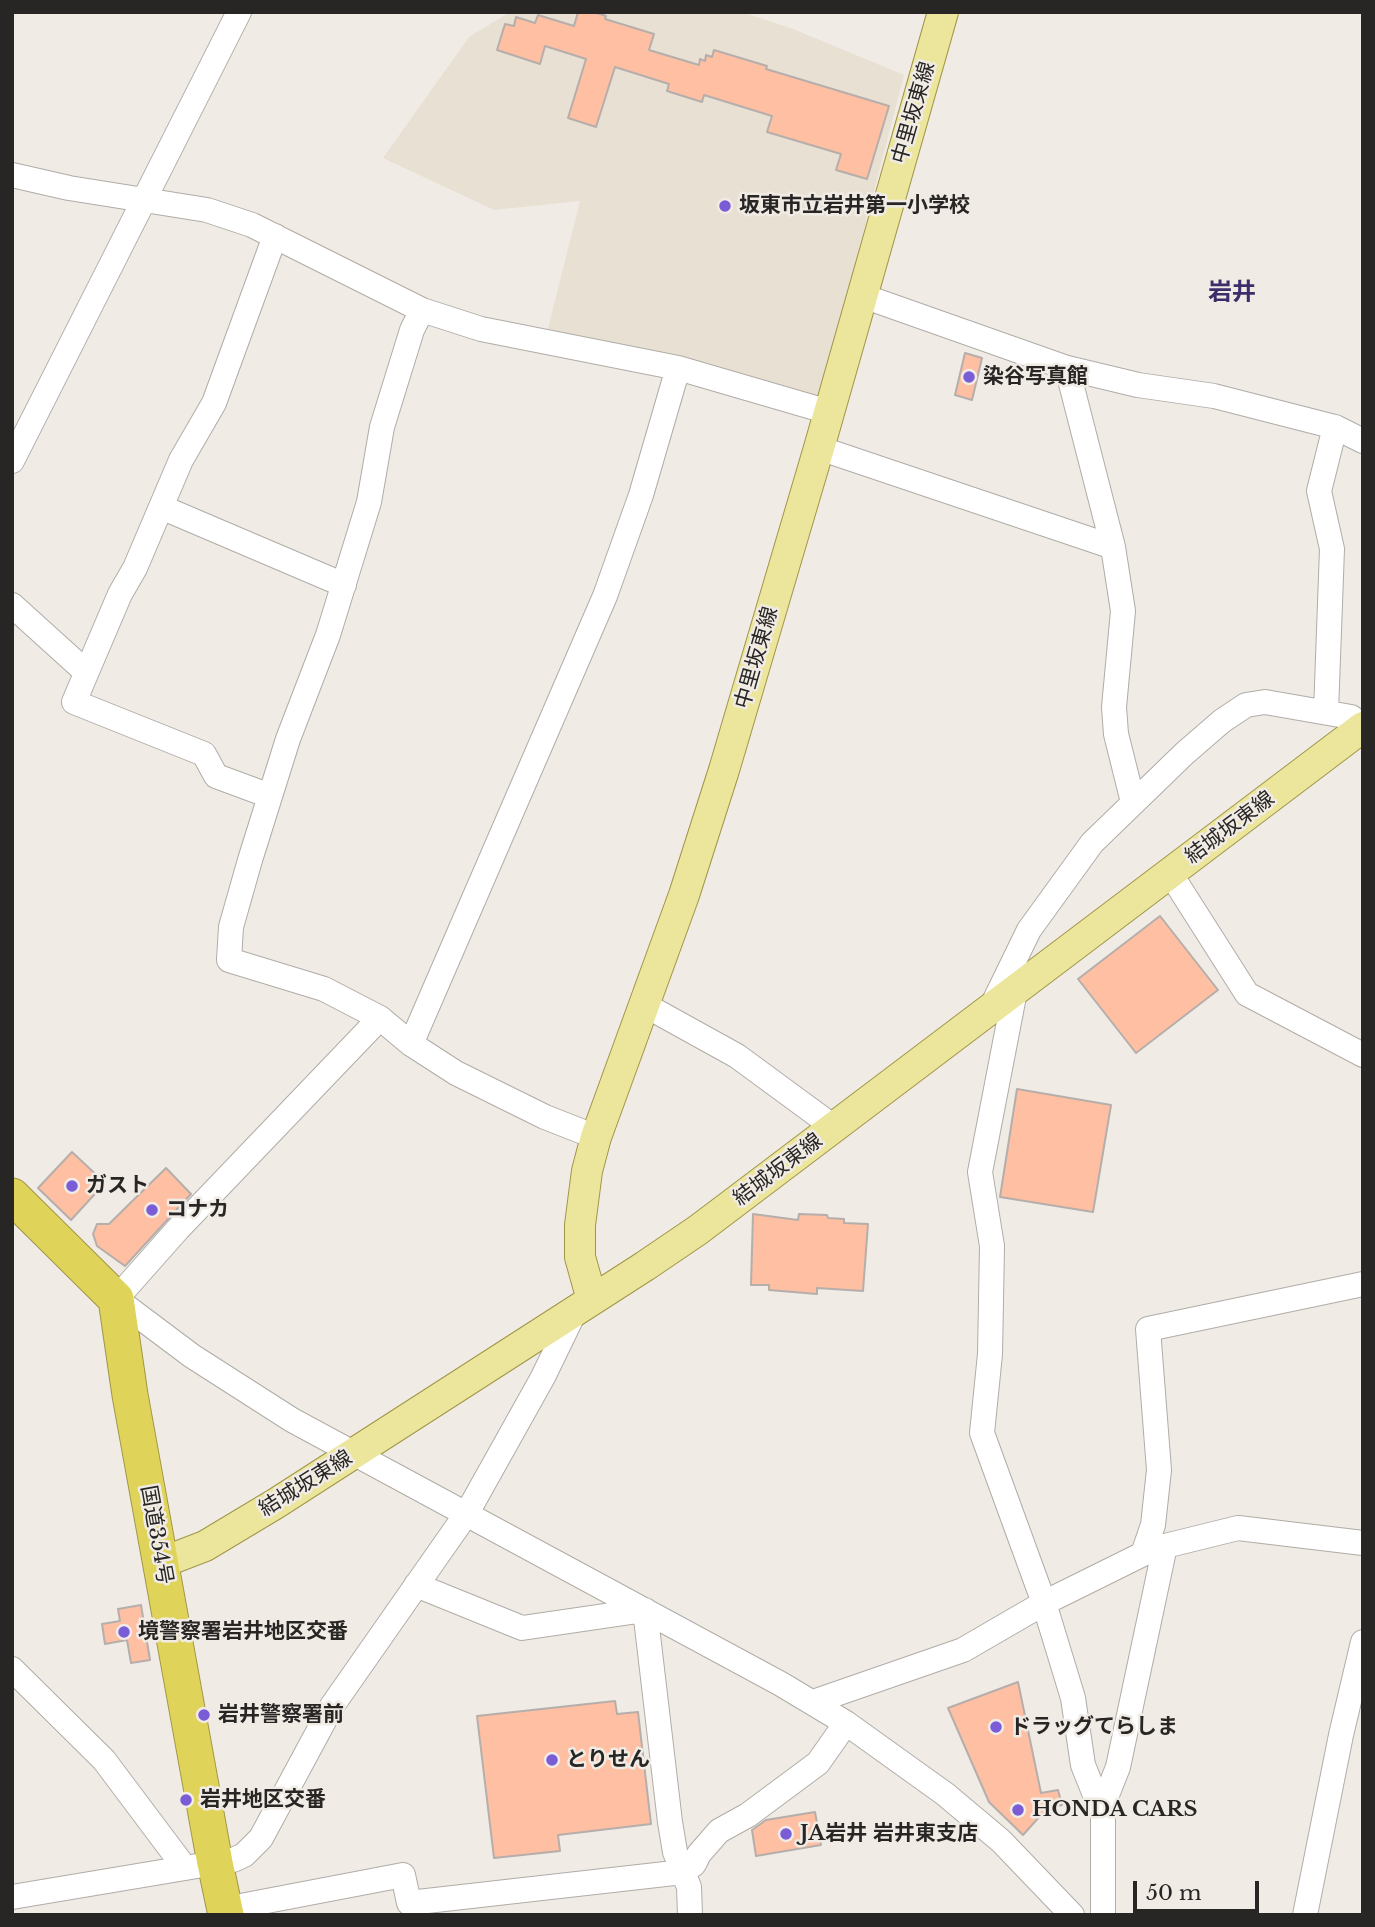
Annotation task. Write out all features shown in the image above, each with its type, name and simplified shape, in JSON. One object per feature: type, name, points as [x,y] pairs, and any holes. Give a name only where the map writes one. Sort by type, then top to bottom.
[{"type":"highway","points":[[12,1196],[116,1299]]},
{"type":"highway","name":"国道354号","points":[[116,1299],[121,1342],[161,1563],[200,1866],[225,1912]]},
{"type":"main road","name":"中里坂東線","points":[[583,1305],[580,1237],[587,1171],[596,1137],[684,895],[724,770],[943,12]]},
{"type":"main road","name":"結城坂東線","points":[[161,1563],[205,1546],[353,1454],[698,1230],[1363,726]]},
{"type":"street","points":[[12,461],[239,12]]},
{"type":"street","points":[[12,175],[69,188],[207,210],[253,225],[422,310],[481,329],[678,368],[829,412]]},
{"type":"street","points":[[270,796],[216,776],[204,754],[74,702],[180,460],[214,403],[275,236]]},
{"type":"street","points":[[863,296],[1067,368],[1138,385],[1214,396],[1335,427],[1363,441]]},
{"type":"street","points":[[422,310],[412,330],[382,427],[369,502],[344,585],[308,691],[288,739],[231,927],[229,960],[324,989],[380,1018],[411,1044],[456,1073],[545,1117],[596,1137]]},
{"type":"street","points":[[411,1044],[605,596],[641,495],[678,368]]},
{"type":"street","points":[[1067,368],[1113,547],[1123,611],[1114,707],[1116,734],[1133,802]]},
{"type":"street","points":[[1326,712],[1332,549],[1319,491],[1335,427]]},
{"type":"street","points":[[819,448],[1113,547]]},
{"type":"street","points":[[160,507],[344,585]]},
{"type":"street","points":[[12,605],[86,672]]},
{"type":"street","points":[[990,1010],[1029,930],[1092,843],[1185,752],[1222,721],[1247,705],[1265,702],[1351,717],[1363,726]]},
{"type":"street","points":[[1170,873],[1247,994],[1363,1055]]},
{"type":"street","points":[[1014,991],[980,1172],[992,1246],[990,1354],[982,1433],[1044,1603],[1073,1698],[1083,1765],[1103,1815],[1102,1915]]},
{"type":"street","points":[[643,1004],[737,1056],[835,1128]]},
{"type":"street","points":[[380,1018],[178,1229],[116,1299],[192,1356],[353,1454],[645,1610],[813,1702],[846,1723],[935,1787],[1001,1841],[1072,1915]]},
{"type":"street","points":[[1101,1810],[1118,1767],[1154,1550],[1153,1525],[1159,1470],[1148,1329],[1363,1284]]},
{"type":"street","points":[[12,1897],[200,1866],[244,1855],[261,1838],[332,1706],[467,1513],[583,1305]]},
{"type":"street","points":[[813,1702],[963,1650],[1044,1603],[1154,1550],[1238,1528],[1363,1543]]},
{"type":"street","points":[[416,1585],[522,1628],[645,1610]]},
{"type":"street","points":[[645,1610],[670,1822],[675,1852],[689,1887],[690,1915]]},
{"type":"street","points":[[1305,1915],[1341,1735],[1363,1642]]},
{"type":"street","points":[[12,1669],[104,1760],[200,1866]]},
{"type":"street","points":[[225,1912],[403,1875],[409,1903],[683,1872],[694,1864],[699,1854],[719,1832],[748,1815],[818,1763],[846,1723]]},
{"type":"shaded area","name":"坂東市立岩井第一小学校","points":[[510,12],[742,12],[793,29],[904,75],[822,392],[809,398],[547,332],[580,201],[494,210],[383,158],[469,37]]},
{"type":"building","points":[[578,12],[594,12],[606,16],[605,19],[654,34],[649,50],[699,65],[700,59],[705,61],[706,55],[712,57],[714,50],[767,66],[766,69],[889,106],[867,179],[836,170],[841,154],[767,132],[772,116],[704,95],[702,102],[667,91],[669,84],[615,67],[596,127],[568,118],[586,59],[545,46],[540,64],[497,50],[505,24],[514,26],[516,17],[535,23],[538,15],[574,26]]},
{"type":"building","name":"染谷写真館","points":[[965,353],[982,358],[972,400],[955,395]]},
{"type":"building","points":[[1160,916],[1218,990],[1136,1053],[1078,979]]},
{"type":"building","points":[[1017,1089],[1111,1105],[1093,1212],[1000,1197]]},
{"type":"building","name":"ガスト","points":[[72,1152],[105,1183],[71,1220],[38,1188]]},
{"type":"building","name":"コナカ","points":[[166,1168],[191,1194],[125,1266],[97,1246],[93,1234],[97,1224],[109,1224]]},
{"type":"building","points":[[753,1214],[798,1220],[799,1214],[827,1215],[828,1218],[844,1219],[844,1223],[868,1224],[863,1291],[817,1288],[817,1294],[769,1290],[769,1285],[751,1285]]},
{"type":"building","name":"境警察署岩井地区交番","points":[[141,1605],[150,1660],[131,1663],[127,1640],[105,1644],[102,1624],[120,1621],[118,1609]]},
{"type":"building","points":[[1018,1682],[1041,1793],[1058,1790],[1062,1805],[1050,1807],[1052,1814],[1040,1816],[1023,1835],[989,1802],[948,1708]]},
{"type":"building","points":[[615,1701],[617,1714],[638,1712],[651,1824],[558,1835],[560,1851],[494,1858],[477,1716]]},
{"type":"building","name":"JA岩井 岩井東支店","points":[[815,1812],[821,1845],[756,1856],[752,1830],[766,1820]]},
{"type":"place","name":"坂東市立岩井第一小学校","points":[[725,206]]},
{"type":"place","name":"染谷写真館","points":[[969,377]]},
{"type":"place","name":"ガスト","points":[[72,1186]]},
{"type":"place","name":"コナカ","points":[[152,1210]]},
{"type":"place","name":"境警察署岩井地区交番","points":[[124,1632]]},
{"type":"place","name":"岩井警察署前","points":[[204,1715]]},
{"type":"place","name":"ドラッグてらしま","points":[[996,1727]]},
{"type":"place","name":"とりせん","points":[[552,1760]]},
{"type":"place","name":"岩井地区交番","points":[[186,1800]]},
{"type":"place","name":"HONDA CARS","points":[[1018,1810]]},
{"type":"place","name":"JA岩井 岩井東支店","points":[[786,1834]]},
{"type":"district","name":"岩井","points":[[1232,293]]}]
